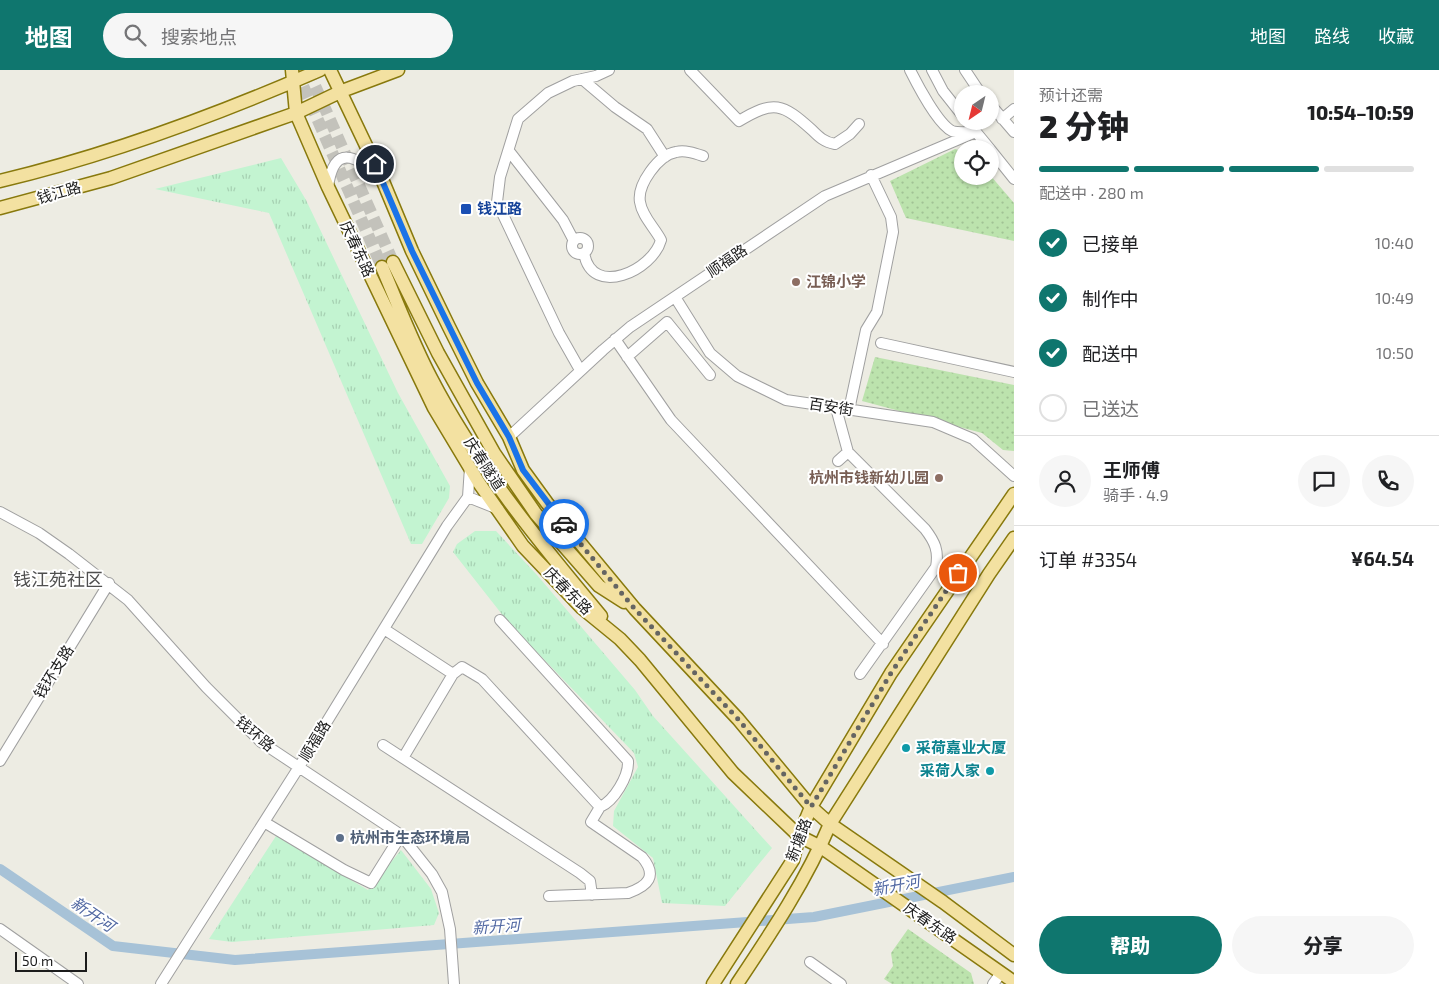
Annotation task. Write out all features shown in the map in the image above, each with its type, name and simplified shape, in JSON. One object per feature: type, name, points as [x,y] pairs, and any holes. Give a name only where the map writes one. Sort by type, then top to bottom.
[{"type":"main road","name":"钱江路","points":[[0,181],[78,160],[290,73],[320,70]]},
{"type":"main road","name":"庆春东路","points":[[330,70],[342,91],[382,179],[412,251],[477,383],[509,437],[528,477],[634,608],[738,719],[811,807],[830,824],[943,902],[1014,955]]},
{"type":"main road","name":"钱江路","points":[[0,208],[111,178],[296,114],[342,91],[398,70]]},
{"type":"main road","name":"庆春东路","points":[[290,73],[296,114],[328,187],[434,408],[470,467],[523,546],[582,608],[620,639],[733,773],[799,836],[820,847],[1014,982]]},
{"type":"main road","name":"庆春隧道","points":[[620,639],[513,508],[454,419],[431,378],[387,264],[494,453],[536,514],[599,586],[634,608]]},
{"type":"main road","name":"新塘路","points":[[714,984],[793,860],[799,836],[811,807],[891,673],[1014,494]]},
{"type":"main road","name":"新塘路","points":[[737,984],[786,910],[820,847],[830,824],[989,574],[1014,538]]},
{"type":"street","points":[[580,370],[559,333],[497,202],[500,177],[518,119],[548,93],[573,81],[596,76],[609,70]]},
{"type":"street","points":[[690,70],[739,122],[758,110],[776,107],[795,115],[822,139],[835,144],[850,134],[859,124]]},
{"type":"street","points":[[910,70],[925,98],[944,124],[952,131],[976,132],[983,140]]},
{"type":"street","points":[[932,70],[943,91],[954,105]]},
{"type":"street","points":[[965,70],[975,85]]},
{"type":"street","points":[[582,79],[614,107],[647,129],[665,157]]},
{"type":"street","points":[[1002,118],[1014,109]]},
{"type":"street","points":[[999,114],[1014,132]]},
{"type":"street","name":"顺福路","points":[[509,437],[615,340],[825,196],[976,132]]},
{"type":"street","points":[[509,151],[563,220],[574,241],[577,239],[585,240],[588,247],[584,254],[593,271],[602,277],[611,278],[622,276],[637,268],[658,249],[661,240],[645,216],[640,203],[639,189],[646,177],[665,157],[674,152],[689,152],[703,156]]},
{"type":"street","points":[[328,187],[330,170],[336,163],[350,156],[362,161],[382,179]]},
{"type":"street","points":[[999,160],[1014,179]]},
{"type":"street","points":[[849,410],[866,330],[876,312],[893,232],[892,217],[871,175]]},
{"type":"street","name":"百安街","points":[[676,297],[710,353],[737,376],[786,400],[933,422],[973,439],[1014,476]]},
{"type":"street","points":[[627,357],[667,322],[710,376]]},
{"type":"street","points":[[615,340],[671,420],[883,644]]},
{"type":"street","points":[[881,343],[1014,372]]},
{"type":"street","points":[[836,408],[848,452],[925,529],[934,542],[938,554],[936,567],[860,674]]},
{"type":"street","points":[[838,461],[848,452]]},
{"type":"street","points":[[470,467],[468,497],[498,509]]},
{"type":"street","name":"顺福路","points":[[161,984],[299,767],[447,526],[468,497]]},
{"type":"street","name":"钱环路","points":[[0,512],[39,533],[109,583],[128,600],[237,719],[261,742],[401,836],[432,874],[442,892],[450,929],[454,984]]},
{"type":"street","name":"钱环支路","points":[[0,761],[109,583]]},
{"type":"street","points":[[500,620],[628,761],[626,775],[607,804],[600,807],[591,822],[642,857],[647,864],[650,874],[648,882],[640,889],[628,893],[549,896]]},
{"type":"street","points":[[384,629],[453,674]]},
{"type":"street","points":[[403,758],[453,674],[462,667],[482,679],[600,807]]},
{"type":"street","points":[[383,745],[580,873],[590,881],[592,894]]},
{"type":"street","points":[[264,822],[344,870],[371,883],[401,836]]},
{"type":"street","points":[[0,930],[78,984]]},
{"type":"street","points":[[810,962],[841,984]]},
{"type":"street","points":[[993,984],[1001,972]]},
{"type":"green space","points":[[954,149],[954,185],[999,185],[1014,203],[1014,241],[906,218],[890,181]]},
{"type":"green space","points":[[281,158],[306,200],[398,393],[450,486],[449,498],[422,544],[411,544],[269,213],[155,189]]},
{"type":"green space","points":[[875,357],[1014,385],[1014,451],[1003,450],[982,433],[862,401]]},
{"type":"green space","points":[[475,531],[496,531],[537,575],[635,690],[653,716],[772,848],[725,906],[662,903],[653,858],[613,826],[614,811],[638,767],[634,753],[508,622],[453,552],[457,544]]},
{"type":"green space","points":[[276,836],[368,890],[401,850],[431,889],[439,913],[434,925],[232,942],[209,939]]},
{"type":"green space","points":[[908,929],[971,973],[974,984],[892,984],[884,979],[893,966],[891,953]]},
{"type":"waterway","name":"新开河","points":[[0,869],[113,946],[235,960],[814,917],[1014,877]]},
{"type":"tunnel","points":[[296,70],[382,267]]},
{"type":"tunnel","points":[[308,70],[393,262]]},
{"type":"way so far","points":[[564,524],[634,608],[738,719],[811,807],[891,673],[958,573]]},
{"type":"place","name":"钱江路","points":[[466,209]]},
{"type":"place","name":"江锦小学","points":[[796,282]]},
{"type":"place","name":"杭州市钱新幼儿园","points":[[939,478]]},
{"type":"place","name":"采荷嘉业大厦","points":[[906,748]]},
{"type":"place","name":"采荷人家","points":[[990,771]]},
{"type":"place","name":"杭州市生态环境局","points":[[340,838]]},
{"type":"district","name":"钱江苑社区","points":[[58,580]]},
{"type":"route","points":[[375,164],[412,251],[477,383],[509,437],[523,470],[564,524]]}]
